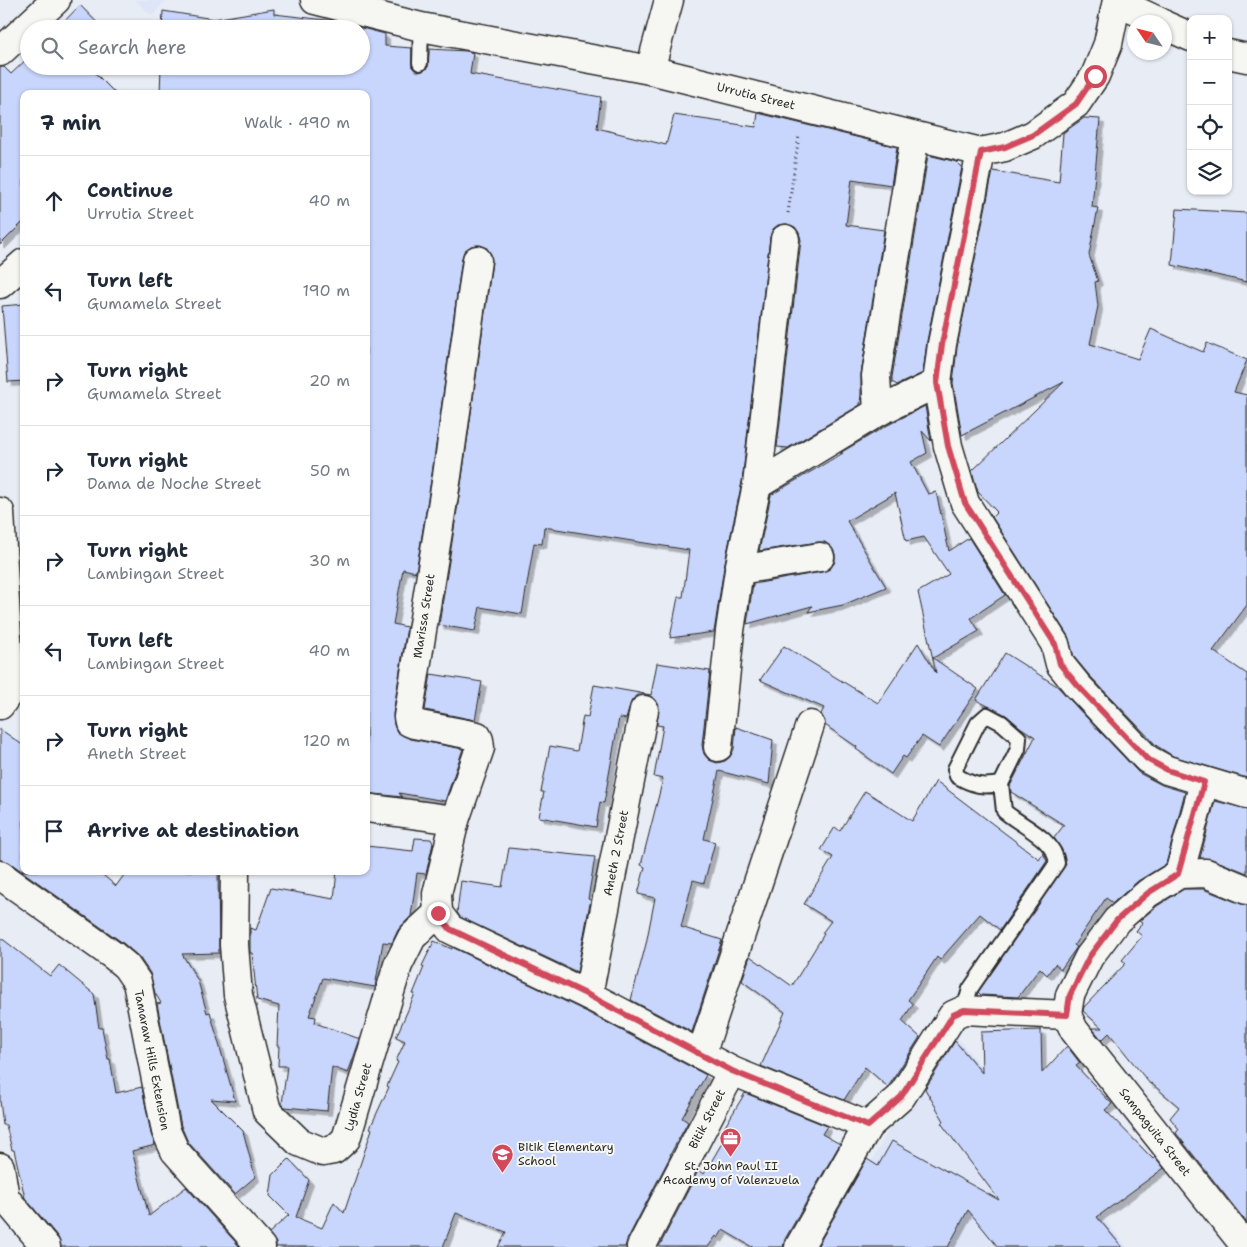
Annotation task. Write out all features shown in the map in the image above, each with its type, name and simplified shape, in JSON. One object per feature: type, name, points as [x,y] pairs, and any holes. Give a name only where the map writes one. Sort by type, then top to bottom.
[{"type":"street","points":[[34,20],[56,0]]},
{"type":"street","name":"Urrutia Street","points":[[315,0],[421,27],[650,70],[981,152],[1005,147],[1033,135],[1076,104],[1095,76],[1108,44],[1117,1]]},
{"type":"street","points":[[650,70],[669,0]]},
{"type":"street","points":[[1117,1],[1146,15]]},
{"type":"street","points":[[1172,29],[1187,35]]},
{"type":"street","points":[[0,52],[20,33]]},
{"type":"street","points":[[1232,55],[1247,58]]},
{"type":"street","points":[[878,412],[876,376],[915,136]]},
{"type":"street","points":[[981,152],[942,344],[937,383],[948,446],[965,503],[1055,644],[1060,664],[1077,685],[1147,759],[1167,770],[1247,794]]},
{"type":"street","points":[[718,747],[730,631],[739,570],[757,485],[785,240]]},
{"type":"street","name":"Marissa Street","points":[[438,913],[437,894],[455,820],[480,748],[479,740],[477,736],[414,724],[410,722],[408,717],[447,476],[477,260]]},
{"type":"street","points":[[0,284],[20,266]]},
{"type":"street","points":[[757,485],[878,412],[937,383]]},
{"type":"street","points":[[0,512],[11,699]]},
{"type":"street","points":[[739,570],[820,557]]},
{"type":"street","name":"Aneth 2 Street","points":[[588,995],[644,710]]},
{"type":"street","points":[[701,1055],[810,725]]},
{"type":"street","points":[[1178,874],[1204,782]]},
{"type":"street","points":[[370,809],[455,820]]},
{"type":"street","points":[[799,1247],[868,1126],[901,1097],[953,1015],[964,1010],[1067,1015],[1070,995],[1089,957],[1117,920],[1148,893],[1178,874],[1206,873],[1247,890]]},
{"type":"street","name":"Tamaraw Hills Extension","points":[[0,875],[126,966],[137,982],[166,1132],[175,1151],[261,1247]]},
{"type":"street","name":"Lydia Street","points":[[234,875],[234,945],[238,995],[267,1111],[299,1142],[322,1152],[334,1150],[346,1139],[398,965],[412,937],[438,913]]},
{"type":"street","points":[[438,913],[450,929],[588,995],[732,1071],[868,1126]]},
{"type":"street","name":"Sampaguita Street","points":[[1067,1015],[1074,1030],[1246,1247]]},
{"type":"street","name":"Bitik Street","points":[[641,1247],[732,1071]]},
{"type":"street","points":[[0,1167],[3,1196],[46,1247]]},
{"type":"lane","points":[[420,63],[421,27]]},
{"type":"lane","points":[[964,1010],[970,989],[1057,863],[1056,854],[1046,842],[1004,811],[1001,784],[1018,749],[1018,738],[1002,723],[987,715],[978,723],[955,769],[957,776],[969,784],[983,786],[1001,784]]},
{"type":"path","points":[[785,240],[803,107]]},
{"type":"shaded area","points":[[135,0],[166,0],[152,16]]},
{"type":"shaded area","points":[[951,1030],[1127,1247],[827,1247],[916,1077]]},
{"type":"building","points":[[80,5],[94,20],[66,20]]},
{"type":"building","points":[[274,9],[274,14],[326,20],[162,20],[163,11],[214,19]]},
{"type":"building","points":[[370,30],[385,34],[385,46],[412,48],[412,67],[419,72],[428,67],[429,49],[467,51],[473,53],[470,74],[601,97],[597,128],[666,145],[674,115],[756,127],[758,113],[897,147],[891,185],[852,179],[846,225],[884,230],[861,374],[860,405],[788,448],[777,447],[801,240],[795,227],[787,224],[778,225],[773,229],[770,237],[742,482],[724,567],[714,632],[670,638],[678,597],[683,597],[689,550],[544,527],[542,544],[534,543],[522,614],[480,607],[475,631],[439,625],[462,478],[492,262],[491,254],[486,247],[480,245],[471,246],[464,251],[462,258],[432,474],[416,572],[403,569],[393,624],[407,627],[393,714],[397,732],[411,739],[463,749],[445,801],[399,793],[402,797],[370,793],[370,90],[160,90],[161,75],[370,75]]},
{"type":"building","points":[[20,66],[20,75],[97,75],[112,90],[20,90],[20,225],[0,245],[0,67],[4,67],[11,74]]},
{"type":"building","points":[[1084,118],[1100,119],[1092,207],[1098,208],[1089,255],[1098,281],[1095,282],[1098,306],[1090,344],[1138,359],[1151,329],[1203,352],[1207,343],[1247,360],[1234,392],[1247,395],[1247,605],[1213,651],[1247,674],[1247,778],[1173,756],[1157,746],[1089,675],[1074,657],[1068,636],[992,517],[997,512],[978,492],[972,471],[1064,382],[962,435],[953,383],[957,347],[993,171],[1059,182],[1063,133]]},
{"type":"building","points":[[928,155],[957,162],[962,167],[927,341],[923,373],[897,385],[892,382],[892,377]]},
{"type":"building","points":[[1177,209],[1247,213],[1247,282],[1172,265]]},
{"type":"building","points":[[20,304],[20,381],[8,382],[2,306]]},
{"type":"building","points":[[925,406],[931,441],[922,431],[927,453],[911,462],[928,494],[936,492],[949,551],[969,538],[1005,595],[971,618],[979,631],[933,658],[978,689],[939,747],[922,736],[906,758],[903,756],[891,774],[825,725],[821,714],[824,708],[760,680],[784,646],[878,703],[918,643],[936,673],[918,592],[949,574],[924,537],[906,541],[895,493],[847,521],[886,587],[843,605],[808,612],[812,606],[747,624],[753,584],[822,572],[830,569],[835,562],[835,554],[832,548],[825,542],[759,551],[771,495],[886,426]]},
{"type":"building","points":[[1005,653],[1057,686],[1139,773],[1162,785],[1185,792],[1166,864],[1138,881],[1113,903],[1106,898],[1074,945],[1077,947],[1061,969],[1055,964],[1047,975],[1040,968],[1018,997],[981,995],[978,992],[1066,864],[1062,850],[1054,838],[1064,825],[1011,792],[1010,786],[1035,737],[1006,715],[976,700]]},
{"type":"building","points":[[657,663],[710,671],[702,745],[704,754],[709,760],[717,763],[725,761],[730,757],[734,749],[736,727],[773,740],[769,784],[719,771],[704,839],[715,842],[704,883],[693,880],[681,927],[722,940],[692,1032],[631,1000],[646,944],[655,898],[638,894],[645,867],[641,865],[663,779],[654,777],[663,726],[657,725],[659,705],[655,699],[647,695],[638,695],[632,700],[626,719],[619,718],[604,803],[600,802],[596,827],[539,817],[544,792],[541,792],[550,746],[577,751],[583,716],[588,717],[594,685],[651,695]]},
{"type":"building","points":[[431,674],[482,682],[475,720],[425,710]]},
{"type":"building","points":[[0,729],[20,743],[20,870],[9,862],[0,860]]},
{"type":"building","points":[[936,781],[1039,859],[1043,853],[1047,861],[1000,930],[980,914],[940,960],[937,957],[908,1000],[913,1004],[902,1021],[920,1037],[888,1087],[865,1067],[844,1100],[761,1066],[785,1012],[742,981],[750,956],[792,986],[824,934],[822,933],[831,921],[804,904],[833,857],[821,850],[835,827],[840,831],[865,791],[912,821]]},
{"type":"building","points":[[1215,801],[1247,809],[1247,873],[1212,859],[1200,858]]},
{"type":"building","points":[[415,838],[431,839],[433,843],[426,874],[417,873],[411,916],[398,930],[392,943],[383,942],[375,987],[323,978],[309,1016],[316,1017],[315,1023],[360,1039],[348,1073],[332,1067],[327,1111],[285,1107],[282,1104],[287,1066],[278,1066],[279,1006],[257,1000],[252,953],[250,953],[250,928],[256,930],[271,888],[334,899],[337,875],[370,875],[370,846],[413,851]]},
{"type":"building","points":[[509,848],[595,857],[588,899],[591,900],[577,972],[460,917],[457,912],[461,881],[502,887]]},
{"type":"building","points":[[27,875],[103,875],[116,886],[124,875],[218,875],[219,953],[182,954],[198,981],[207,1013],[210,1012],[235,1101],[211,1099],[243,1131],[255,1177],[235,1194],[188,1142],[181,1126],[157,1004],[161,1003],[155,993],[150,973],[139,957],[123,943]]},
{"type":"building","points":[[1184,889],[1203,889],[1247,905],[1247,1223],[1176,1133],[1179,1129],[1170,1118],[1179,1107],[1150,1084],[1109,1033],[1102,1040],[1092,1028],[1102,1028],[1083,1011],[1084,1007],[1126,963],[1122,960],[1142,936],[1136,931],[1142,923],[1139,921],[1157,906]]},
{"type":"building","points":[[0,937],[50,976],[59,965],[94,994],[99,1028],[102,1028],[116,1093],[142,1087],[155,1145],[132,1151],[149,1216],[186,1187],[240,1247],[61,1247],[58,1237],[25,1198],[14,1150],[12,1150],[6,1125],[3,1125],[0,1101]]},
{"type":"building","points":[[434,941],[452,949],[452,947],[579,1008],[706,1075],[682,1118],[688,1122],[625,1247],[498,1247],[506,1232],[456,1213],[443,1247],[276,1247],[276,1243],[269,1233],[289,1215],[270,1196],[273,1175],[289,1159],[309,1180],[296,1217],[322,1228],[334,1202],[344,1213],[372,1129],[370,1128],[389,1087],[387,1086],[405,1041],[396,1037],[415,994],[413,994],[424,967],[422,966]]},
{"type":"building","points":[[1041,1030],[1042,1073],[1067,1046],[1080,1063],[1076,1066],[1112,1104],[1105,1110],[1153,1159],[1155,1157],[1164,1168],[1097,1217],[1122,1247],[998,1247],[968,1210],[948,1247],[817,1247],[867,1159],[878,1166],[892,1141],[999,1200],[941,1123],[944,1121],[925,1089],[955,1041],[982,1073],[981,1032]]},
{"type":"building","points":[[745,1093],[827,1126],[822,1134],[840,1144],[785,1239],[783,1247],[752,1247],[723,1230],[718,1238],[716,1236],[708,1247],[659,1247],[698,1171],[704,1174],[729,1131],[724,1128]]},
{"type":"place","name":"St. John Paul II Academy of Valenzuela","points":[[731,1158]]},
{"type":"place","name":"Bitik Elementary School","points":[[502,1173]]},
{"type":"route","points":[[438,913],[450,929],[588,995],[732,1071],[868,1126],[901,1097],[953,1015],[964,1010],[1067,1015],[1070,995],[1089,957],[1117,920],[1148,893],[1178,874],[1204,782],[1167,770],[1147,759],[1077,685],[1060,664],[1055,644],[965,503],[948,446],[937,383],[942,344],[981,152],[1005,147],[1033,135],[1076,104],[1095,76]]}]
